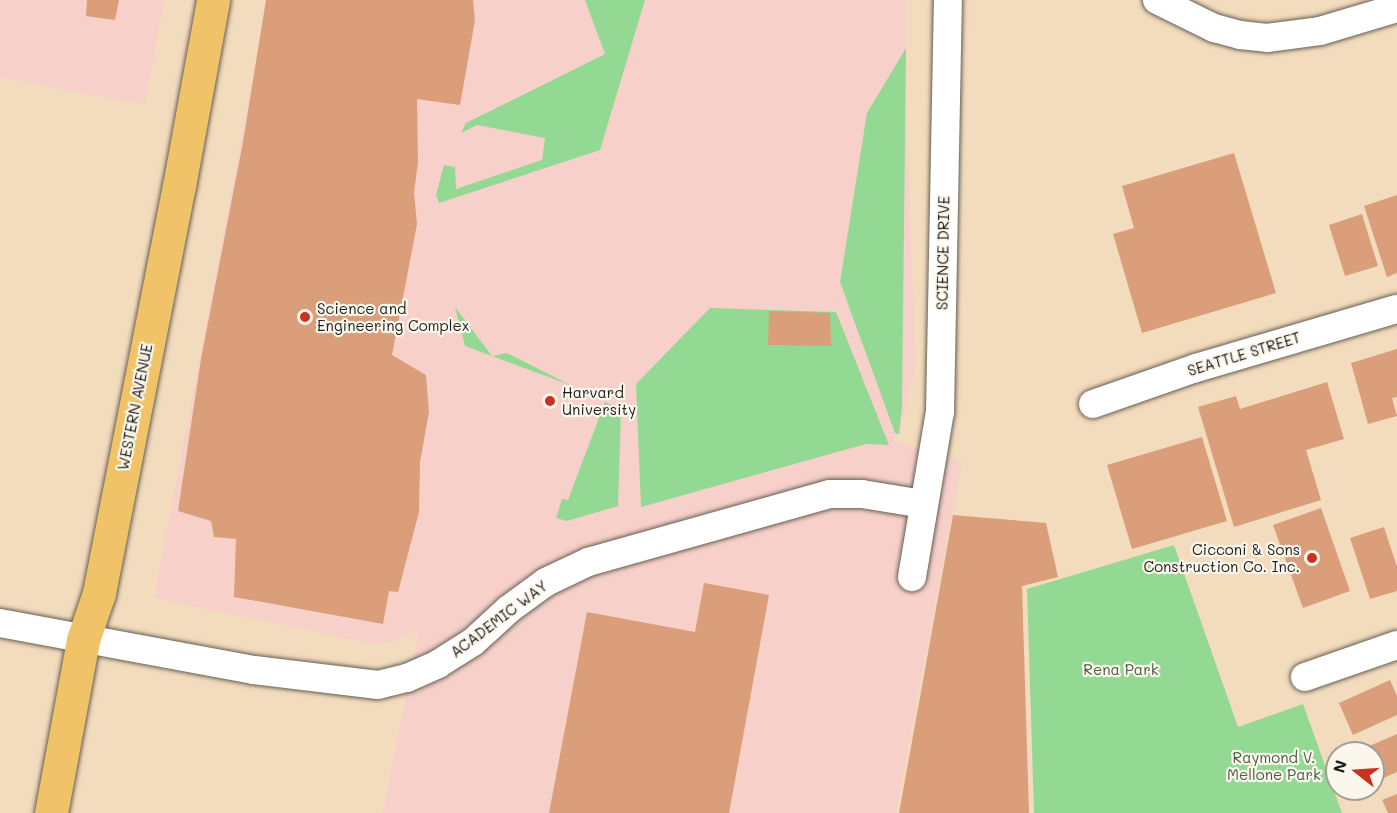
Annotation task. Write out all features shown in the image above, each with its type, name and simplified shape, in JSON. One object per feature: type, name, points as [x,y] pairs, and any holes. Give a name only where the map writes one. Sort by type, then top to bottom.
[{"type":"main road","name":"WESTERN AVENUE","points":[[51,813],[83,640],[99,593],[177,198],[213,0]]},
{"type":"street","name":"SCIENCE DRIVE","points":[[912,577],[939,412],[948,0]]},
{"type":"street","points":[[1157,0],[1214,28],[1240,35],[1267,38],[1320,31],[1397,8]]},
{"type":"street","name":"SEATTLE STREET","points":[[1093,404],[1196,368],[1397,309]]},
{"type":"street","name":"ACADEMIC WAY","points":[[0,623],[254,670],[378,685],[407,678],[438,664],[474,642],[509,609],[546,582],[588,562],[831,494],[861,494],[923,504]]},
{"type":"street","points":[[1305,677],[1397,645]]},
{"type":"shaded area","points":[[0,0],[164,0],[145,105],[0,77]]},
{"type":"shaded area","name":"Harvard University","points":[[268,0],[905,0],[905,93],[916,368],[899,434],[893,440],[962,462],[896,813],[383,813],[419,630],[394,641],[373,644],[154,598]]},
{"type":"green space","points":[[585,0],[645,0],[600,150],[439,203],[436,195],[444,165],[455,167],[456,189],[542,160],[545,138],[477,125],[461,133],[466,123],[605,54]]},
{"type":"green space","points":[[906,48],[902,407],[899,434],[895,433],[840,282],[867,113]]},
{"type":"green space","points":[[455,307],[492,356],[507,353],[570,385],[465,346]]},
{"type":"green space","points":[[710,308],[836,312],[889,445],[866,444],[641,507],[636,384]]},
{"type":"green space","points":[[605,402],[621,410],[618,506],[567,521],[556,518],[562,499],[568,500]]},
{"type":"green space","name":"Rena Park","points":[[1174,545],[1238,727],[1303,704],[1325,765],[1325,801],[1338,801],[1342,813],[1034,813],[1027,589]]},
{"type":"building","points":[[87,0],[119,0],[115,20],[86,16]]},
{"type":"building","name":"Science and Engineering Complex","points":[[266,0],[473,0],[475,20],[460,105],[417,99],[418,162],[414,193],[417,224],[392,355],[426,375],[429,412],[420,462],[419,512],[398,592],[389,591],[383,624],[234,597],[236,539],[214,537],[211,521],[178,511],[201,359],[243,142]]},
{"type":"building","points":[[1234,153],[1276,293],[1142,333],[1113,234],[1134,228],[1122,186]]},
{"type":"building","points":[[1397,195],[1397,273],[1387,277],[1364,206]]},
{"type":"building","points":[[1362,214],[1378,266],[1345,276],[1329,225]]},
{"type":"building","points":[[769,311],[830,313],[831,346],[768,345]]},
{"type":"building","points":[[1397,349],[1397,397],[1392,398],[1397,416],[1368,424],[1351,363]]},
{"type":"building","points":[[1327,382],[1344,439],[1306,450],[1321,500],[1234,527],[1198,407],[1236,396],[1240,409]]},
{"type":"building","points":[[1202,437],[1227,521],[1132,549],[1107,465]]},
{"type":"building","name":"Cicconi & Sons Construction Co. Inc.","points":[[1321,508],[1350,591],[1303,608],[1273,525]]},
{"type":"building","points":[[953,515],[1046,523],[1058,577],[1022,586],[1029,813],[899,813]]},
{"type":"building","points":[[1384,527],[1397,567],[1397,591],[1370,599],[1350,538]]},
{"type":"building","points":[[704,583],[769,595],[729,813],[549,813],[587,612],[695,632]]},
{"type":"building","points":[[1390,680],[1397,696],[1397,715],[1353,735],[1339,703]]},
{"type":"building","points":[[1397,734],[1397,772],[1385,777],[1385,741],[1381,741]]},
{"type":"building","points":[[1397,794],[1397,813],[1388,813],[1382,801]]},
{"type":"place","name":"Science and Engineering Complex","points":[[305,317]]},
{"type":"place","name":"Harvard University","points":[[550,401]]},
{"type":"place","name":"Cicconi & Sons Construction Co. Inc.","points":[[1312,558]]},
{"type":"park label","name":"Raymond V. Mellone Park","points":[[1274,766]]}]
